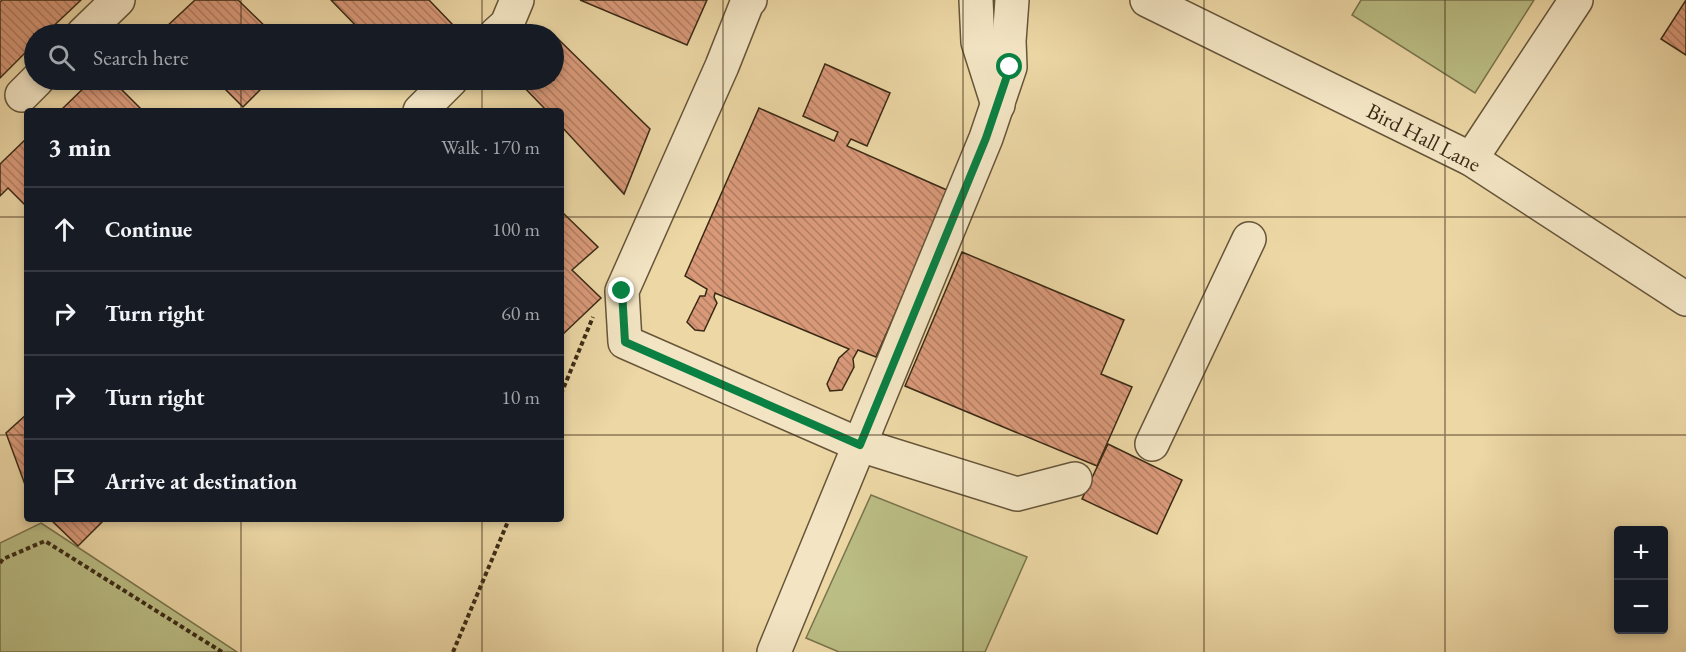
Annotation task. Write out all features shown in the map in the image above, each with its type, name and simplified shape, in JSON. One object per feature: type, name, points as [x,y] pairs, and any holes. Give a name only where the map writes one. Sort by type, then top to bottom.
[{"type":"street","points":[[93,24],[118,0]]},
{"type":"street","points":[[507,24],[517,0]]},
{"type":"street","points":[[750,0],[622,291],[625,342],[860,445],[1017,494],[1075,479]]},
{"type":"street","points":[[976,0],[978,42],[998,105]]},
{"type":"street","points":[[774,652],[986,138],[1010,67],[1008,41],[1012,0]]},
{"type":"street","name":"Bird Hall Lane","points":[[1147,0],[1471,159],[1686,299]]},
{"type":"street","points":[[1471,159],[1576,0]]},
{"type":"street","points":[[423,108],[441,90]]},
{"type":"street","points":[[1152,444],[1249,239]]},
{"type":"path","points":[[453,652],[508,522]]},
{"type":"path","points":[[0,563],[3,559],[45,541],[222,652]]},
{"type":"green space","points":[[1361,0],[1534,0],[1475,93],[1352,15]]},
{"type":"green space","points":[[871,495],[1027,557],[985,652],[839,652],[806,638]]},
{"type":"green space","points":[[41,523],[237,652],[0,652],[0,543]]},
{"type":"building","points":[[2,0],[81,0],[56,24],[24,24],[24,54],[0,78],[0,2]]},
{"type":"building","points":[[195,0],[238,0],[263,24],[169,24]]},
{"type":"building","points":[[331,0],[429,0],[452,24],[354,24]]},
{"type":"building","points":[[580,0],[707,0],[687,45]]},
{"type":"building","points":[[1686,0],[1686,55],[1661,39]]},
{"type":"building","points":[[564,45],[650,129],[624,194],[564,129],[564,108],[544,108],[527,90],[564,90]]},
{"type":"building","points":[[825,64],[890,93],[867,146],[851,139],[847,146],[949,191],[876,357],[858,350],[853,359],[854,367],[842,390],[830,391],[827,384],[839,358],[849,349],[715,293],[717,303],[704,331],[695,330],[687,322],[700,296],[705,296],[707,289],[685,276],[759,108],[834,141],[838,132],[803,116]]},
{"type":"building","points":[[82,90],[122,90],[140,108],[63,108]]},
{"type":"building","points":[[226,90],[260,90],[243,107]]},
{"type":"building","points":[[24,141],[24,204],[8,188],[0,196],[0,164]]},
{"type":"building","points":[[564,214],[598,247],[572,270],[601,298],[564,333]]},
{"type":"building","points":[[962,252],[1124,320],[1101,374],[1132,387],[1097,466],[905,386]]},
{"type":"building","points":[[24,417],[24,482],[6,433]]},
{"type":"building","points":[[1108,444],[1182,480],[1157,534],[1082,499]]},
{"type":"building","points":[[53,522],[102,522],[78,546]]},
{"type":"route","points":[[622,291],[625,342],[860,445],[986,138],[1010,67]]}]
